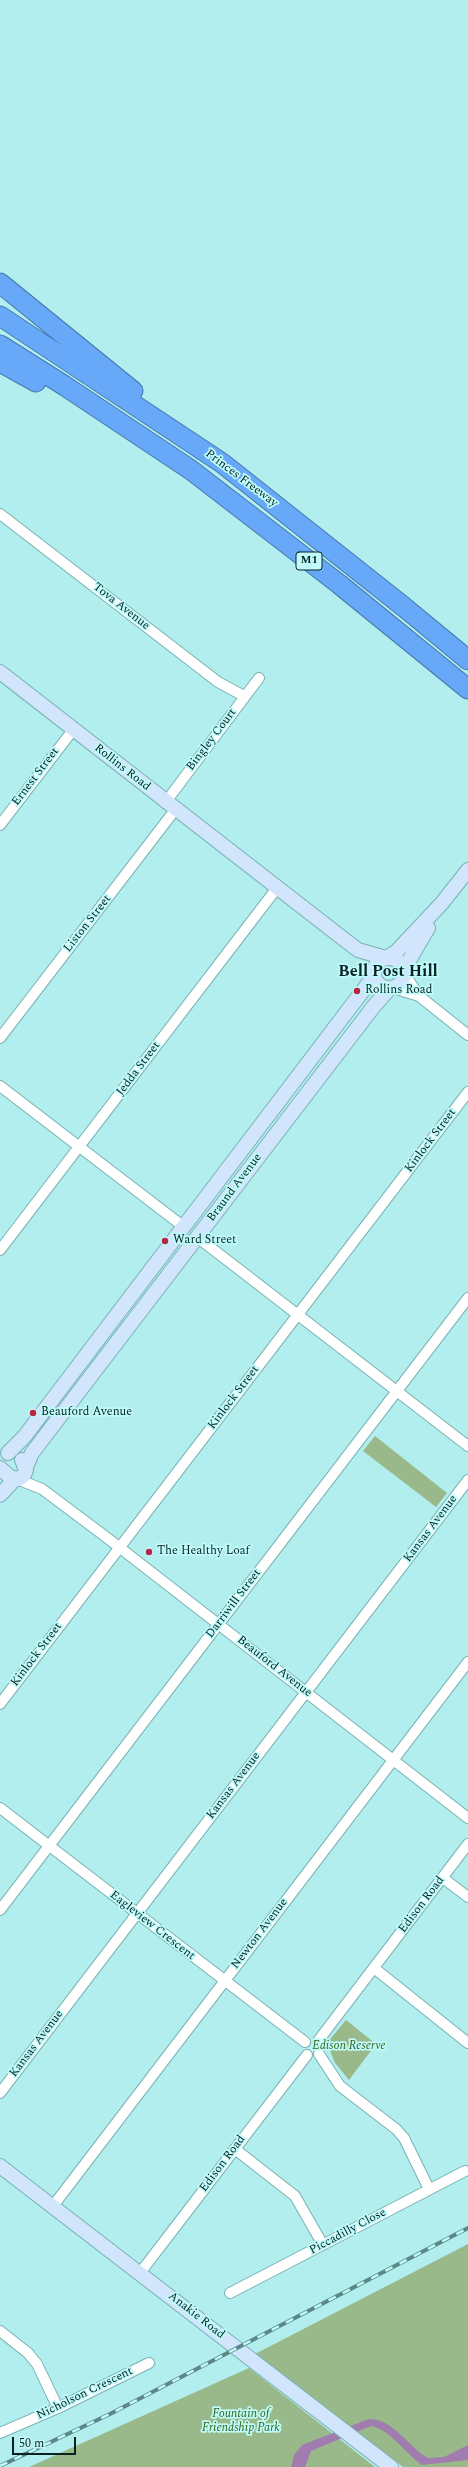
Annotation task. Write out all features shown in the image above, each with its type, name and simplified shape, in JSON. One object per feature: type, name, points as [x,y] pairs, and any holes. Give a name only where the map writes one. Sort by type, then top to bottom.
[{"type":"highway","points":[[0,284],[222,463]]},
{"type":"highway","name":"Princes Freeway","points":[[0,316],[222,463],[404,606],[468,660]]},
{"type":"highway","name":"Princes Freeway","points":[[0,345],[191,470],[339,584],[468,689]]},
{"type":"highway","points":[[0,362],[145,439]]},
{"type":"street","name":"Tova Avenue","points":[[0,514],[218,682],[244,696]]},
{"type":"street","name":"Rollins Road","points":[[0,672],[170,806],[358,950],[374,975]]},
{"type":"street","name":"Bingley Court","points":[[170,806],[244,696],[259,678]]},
{"type":"street","name":"Ernest Street","points":[[0,825],[73,730]]},
{"type":"street","name":"Liston Street","points":[[0,1038],[170,806]]},
{"type":"street","points":[[419,996],[380,984],[374,975],[376,964],[396,952],[442,903],[468,870]]},
{"type":"street","name":"Jedda Street","points":[[0,1250],[277,888]]},
{"type":"street","points":[[391,988],[400,983],[403,972],[442,903]]},
{"type":"street","name":"Rollins Road","points":[[358,950],[387,958]]},
{"type":"street","points":[[387,958],[399,963],[403,972],[419,996],[468,1035]]},
{"type":"street","name":"Braund Avenue","points":[[4,1454],[20,1441],[374,975]]},
{"type":"street","name":"Braund Avenue","points":[[0,1495],[21,1474],[32,1453],[374,1006],[391,988]]},
{"type":"street","points":[[0,1086],[468,1446]]},
{"type":"street","name":"Kinlock Street","points":[[0,1704],[468,1092]]},
{"type":"street","name":"Darriwill Street","points":[[0,1910],[468,1298]]},
{"type":"street","points":[[0,1468],[21,1474],[18,1458],[4,1454]]},
{"type":"street","name":"Beauford Avenue","points":[[21,1474],[120,1548],[394,1759],[468,1818]]},
{"type":"street","name":"Kansas Avenue","points":[[0,2092],[468,1480]]},
{"type":"street","name":"Newton Avenue","points":[[53,2206],[468,1662]]},
{"type":"street","name":"Eagleview Crescent","points":[[0,1808],[224,1982],[305,2042]]},
{"type":"street","name":"Edison Road","points":[[318,2041],[468,1844]]},
{"type":"street","points":[[443,1878],[468,1897]]},
{"type":"street","points":[[374,1968],[468,2043]]},
{"type":"street","points":[[310,2039],[318,2041],[321,2046],[318,2054],[314,2057],[306,2055],[303,2048],[305,2042],[310,2039]]},
{"type":"street","points":[[318,2054],[340,2086],[396,2129],[404,2138],[430,2189]]},
{"type":"street","name":"Edison Road","points":[[140,2273],[306,2055]]},
{"type":"street","points":[[235,2149],[295,2196],[323,2245]]},
{"type":"street","name":"Anakie Road","points":[[0,2166],[391,2467]]},
{"type":"street","name":"Piccadilly Close","points":[[230,2293],[465,2171]]},
{"type":"street","points":[[0,2331],[28,2353],[37,2364],[58,2408]]},
{"type":"street","name":"Nicholson Crescent","points":[[0,2433],[58,2408],[148,2363]]},
{"type":"green space","points":[[375,1436],[447,1493],[436,1507],[363,1451]]},
{"type":"green space","name":"Edison Reserve","points":[[346,2020],[376,2044],[349,2080],[335,2063],[327,2043]]},
{"type":"green space","points":[[468,2244],[468,2467],[403,2467],[255,2354]]},
{"type":"green space","name":"Fountain of Friendship Park","points":[[249,2368],[375,2467],[29,2467]]},
{"type":"shaded area","points":[[369,2419],[378,2420],[393,2428],[428,2458],[444,2457],[468,2445],[468,2460],[422,2465],[392,2437],[378,2428],[371,2426],[311,2451],[305,2467],[291,2467],[294,2455],[302,2445]]},
{"type":"railway","points":[[0,2466],[110,2414],[468,2228]]},
{"type":"place","name":"Rollins Road","points":[[357,991]]},
{"type":"place","name":"Ward Street","points":[[165,1241]]},
{"type":"place","name":"Beauford Avenue","points":[[33,1413]]},
{"type":"place","name":"The Healthy Loaf","points":[[149,1552]]},
{"type":"district","name":"Bell Post Hill","points":[[388,973]]}]
